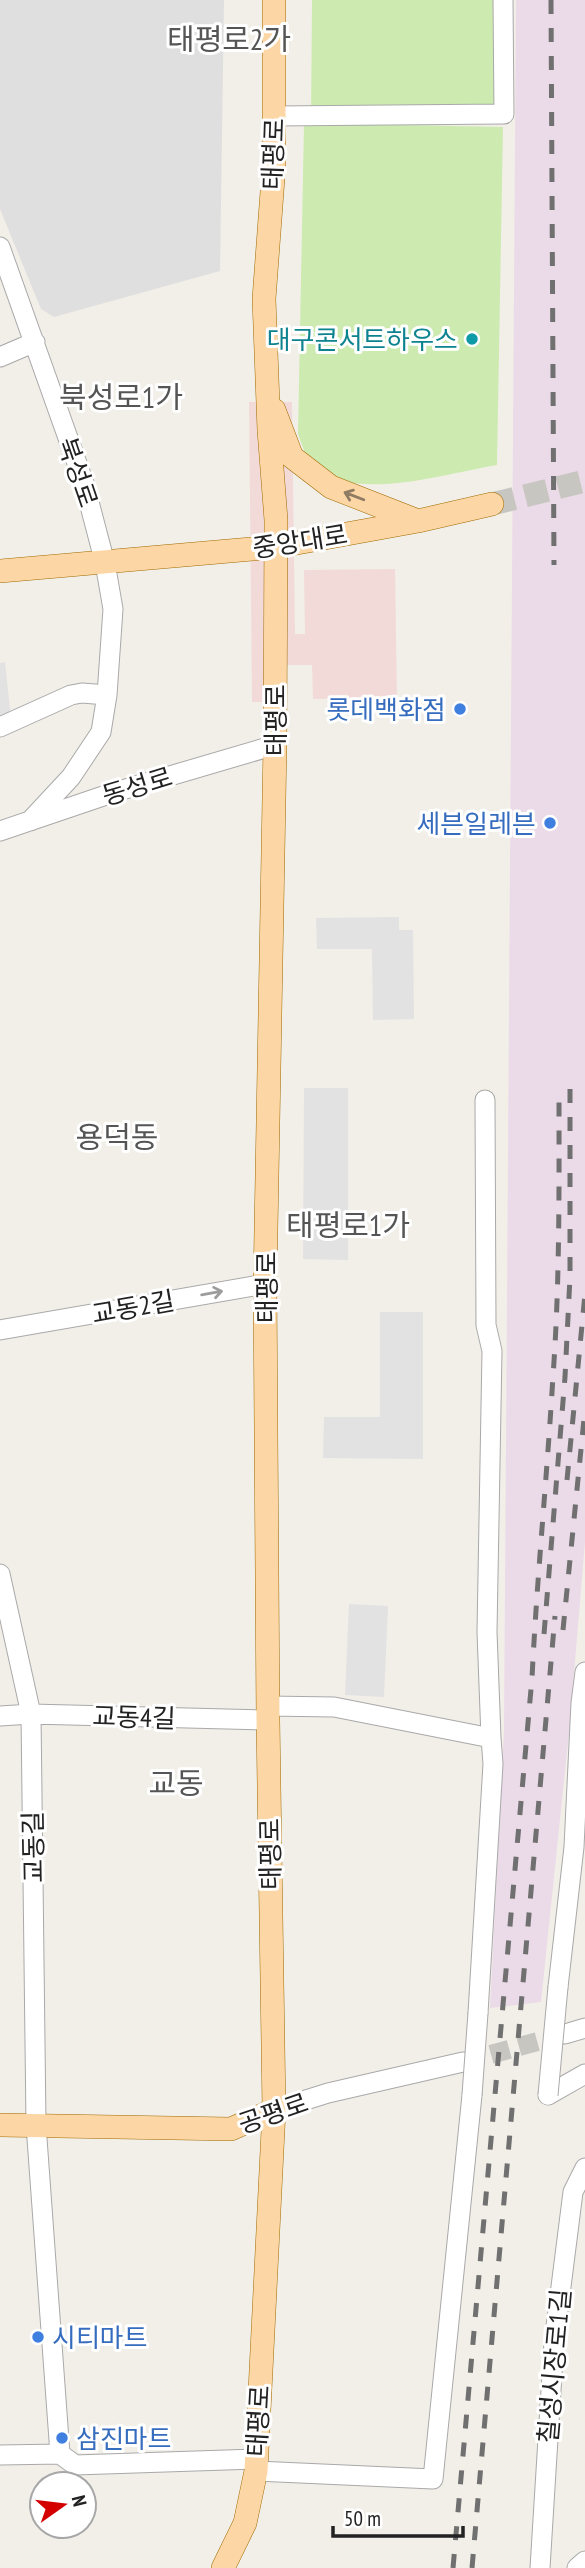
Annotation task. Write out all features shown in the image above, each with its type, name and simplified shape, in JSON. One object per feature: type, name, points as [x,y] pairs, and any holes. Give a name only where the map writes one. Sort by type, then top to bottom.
[{"type":"main road","name":"태평로","points":[[223,2568],[245,2523],[256,2465],[274,2110],[265,1284],[275,746],[276,520],[264,299],[274,165],[274,0]]},
{"type":"main road","points":[[267,392],[292,457],[331,487],[418,521]]},
{"type":"main road","name":"중앙대로","points":[[0,571],[275,547],[418,521],[492,504]]},
{"type":"main road","name":"공평로","points":[[0,2124],[231,2129],[274,2110]]},
{"type":"street","points":[[274,116],[504,114],[503,0]]},
{"type":"street","name":"북성로","points":[[0,247],[84,483],[106,563]]},
{"type":"street","points":[[0,356],[35,342]]},
{"type":"street","points":[[30,821],[71,777],[101,732],[107,695],[113,609],[106,563]]},
{"type":"street","points":[[0,727],[71,695],[107,695]]},
{"type":"street","name":"동성로","points":[[0,831],[112,793],[275,746]]},
{"type":"street","points":[[0,2455],[60,2454],[75,2465],[256,2465],[433,2479],[472,2095],[493,1763],[487,1632],[492,1351],[486,1325],[485,1100]]},
{"type":"street","name":"교동2길","points":[[0,1331],[265,1284]]},
{"type":"street","name":"교동길","points":[[0,1574],[31,1714],[36,2125]]},
{"type":"street","points":[[585,1672],[581,1703],[580,1845],[558,1987],[548,2095],[585,2074]]},
{"type":"street","name":"교동4길","points":[[0,1716],[268,1713],[334,1707],[491,1738]]},
{"type":"street","points":[[565,2034],[585,2028]]},
{"type":"street","name":"공평로","points":[[274,2110],[328,2093],[463,2062]]},
{"type":"street","points":[[36,2125],[60,2454]]},
{"type":"street","name":"칠성시장로1길","points":[[540,2568],[554,2342],[573,2192],[585,2168]]},
{"type":"street","points":[[577,2568],[585,2561]]},
{"type":"shaded area","points":[[0,0],[224,0],[220,271],[54,317],[41,309],[0,209]]},
{"type":"shaded area","points":[[516,0],[585,0],[585,1542],[569,1733],[541,2002],[490,2008],[504,1730]]},
{"type":"shaded area","points":[[249,402],[292,402],[295,634],[305,634],[304,570],[395,569],[397,698],[313,699],[312,665],[284,665],[284,702],[252,702]]},
{"type":"shaded area","points":[[5,662],[11,718],[0,723],[0,663]]},
{"type":"shaded area","points":[[399,917],[399,930],[413,930],[414,1019],[373,1020],[372,949],[317,949],[316,918]]},
{"type":"shaded area","points":[[304,1088],[348,1088],[348,1260],[303,1259]]},
{"type":"shaded area","points":[[380,1312],[423,1312],[423,1459],[323,1458],[324,1417],[380,1417]]},
{"type":"shaded area","points":[[349,1604],[388,1606],[384,1697],[345,1695]]},
{"type":"green space","points":[[312,0],[503,0],[504,114],[311,116]]},
{"type":"green space","points":[[304,123],[503,127],[497,465],[428,479],[377,484],[353,483],[332,478],[315,467],[307,456],[298,434]]},
{"type":"tunnel","points":[[492,504],[585,481]]},
{"type":"tunnel","points":[[463,2062],[565,2034]]},
{"type":"railway","points":[[551,0],[554,565]]},
{"type":"railway","points":[[453,2568],[532,1678],[555,1340],[559,1232],[559,1089]]},
{"type":"railway","points":[[544,1634],[565,1377],[570,1277],[570,1089]]},
{"type":"railway","points":[[567,1480],[585,1294]]},
{"type":"railway","points":[[563,1630],[585,1409]]},
{"type":"railway","points":[[472,2568],[555,1616]]},
{"type":"place","name":"대구콘서트하우스","points":[[472,339]]},
{"type":"place","name":"롯데백화점","points":[[460,709]]},
{"type":"place","name":"세븐일레븐","points":[[550,823]]},
{"type":"place","name":"시티마트","points":[[38,2337]]},
{"type":"place","name":"삼진마트","points":[[62,2438]]},
{"type":"district","name":"태평로2가","points":[[229,38]]},
{"type":"district","name":"북성로1가","points":[[121,396]]},
{"type":"district","name":"용덕동","points":[[117,1136]]},
{"type":"district","name":"태평로1가","points":[[348,1224]]},
{"type":"district","name":"교동","points":[[176,1782]]}]
